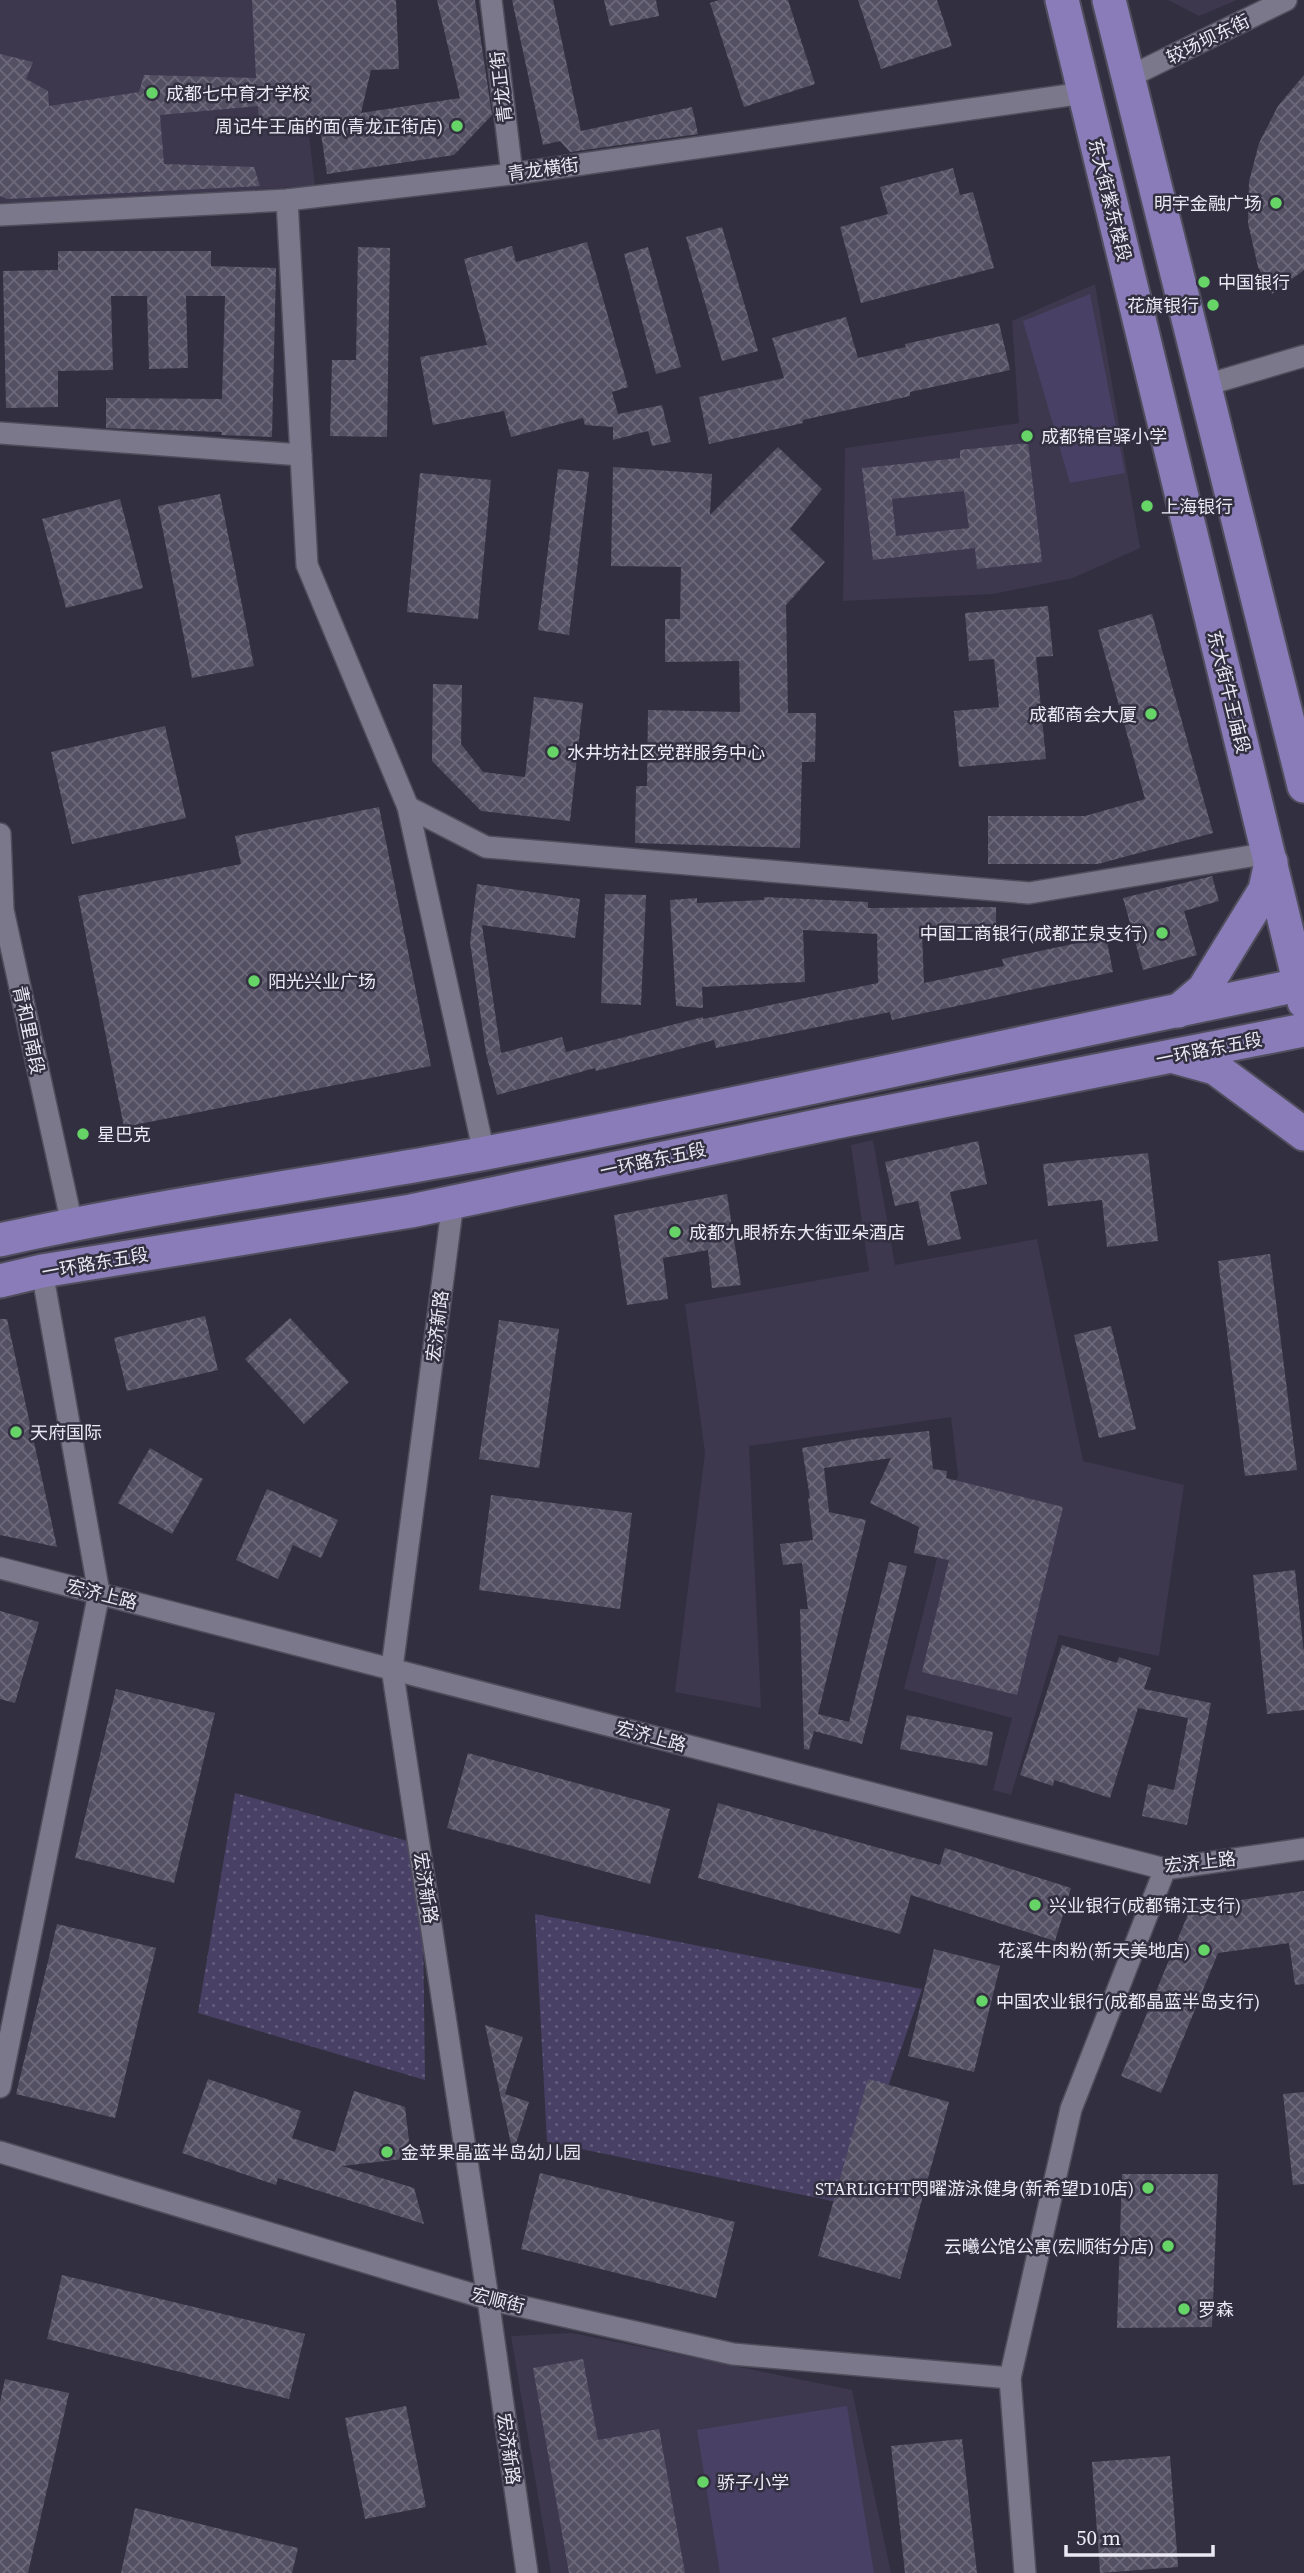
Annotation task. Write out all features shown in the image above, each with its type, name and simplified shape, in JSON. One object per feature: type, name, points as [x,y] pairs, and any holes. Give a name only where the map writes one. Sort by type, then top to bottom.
[{"type":"main road","name":"东大街紫东楼段","points":[[1062,0],[1158,400]]},
{"type":"main road","points":[[1110,0],[1304,786]]},
{"type":"main road","name":"东大街牛王庙段","points":[[1158,400],[1303,990]]},
{"type":"main road","points":[[1178,1011],[1204,989],[1265,890],[1270,857]]},
{"type":"main road","points":[[0,1240],[72,1224],[484,1153],[866,1077],[1178,1011],[1303,990]]},
{"type":"main road","name":"一环路东五段","points":[[0,1280],[453,1202],[1304,1030]]},
{"type":"main road","points":[[1173,1056],[1215,1068],[1304,1134]]},
{"type":"street","name":"青龙正街","points":[[491,0],[512,174]]},
{"type":"street","name":"较场坝东街","points":[[1129,77],[1286,0]]},
{"type":"street","name":"青龙横街","points":[[0,215],[288,200],[512,174],[1084,93]]},
{"type":"street","points":[[288,200],[307,565],[408,807],[484,1153]]},
{"type":"street","points":[[1206,385],[1304,356]]},
{"type":"street","points":[[0,433],[301,455]]},
{"type":"street","points":[[408,807],[486,846],[1029,893],[1270,857]]},
{"type":"street","name":"青和里南段","points":[[0,834],[3,910],[72,1224]]},
{"type":"street","name":"宏济新路","points":[[453,1202],[392,1668],[527,2573]]},
{"type":"street","points":[[0,2088],[99,1593],[42,1271]]},
{"type":"street","name":"宏济上路","points":[[0,1568],[1165,1869],[1304,1849]]},
{"type":"street","points":[[1025,2573],[1010,2378],[1071,2109],[1165,1869]]},
{"type":"street","name":"宏顺街","points":[[0,2151],[488,2299],[733,2354],[1010,2378]]},
{"type":"shaded area","name":"成都七中育才学校","points":[[0,0],[293,0],[315,186],[0,203]]},
{"type":"shaded area","points":[[1168,0],[1237,0],[1199,16]]},
{"type":"shaded area","name":"成都锦官驿小学","points":[[1095,284],[1140,548],[1073,578],[993,594],[843,601],[845,448],[1019,423],[1012,321]]},
{"type":"shaded area","points":[[1090,294],[1125,473],[1070,483],[1023,321]]},
{"type":"shaded area","points":[[873,1140],[895,1265],[1037,1239],[1083,1461],[1184,1485],[1159,1656],[1059,1635],[1011,1795],[993,1790],[1012,1718],[904,1689],[958,1475],[951,1417],[749,1446],[761,1708],[675,1692],[705,1453],[685,1304],[869,1271],[851,1145]]},
{"type":"shaded area","points":[[235,1793],[422,1845],[425,2080],[198,2013]]},
{"type":"shaded area","points":[[535,1914],[922,1989],[847,2204],[547,2142]]},
{"type":"shaded area","name":"骄子小学","points":[[572,2333],[852,2390],[891,2573],[551,2573],[511,2336]]},
{"type":"shaded area","points":[[847,2406],[874,2573],[720,2573],[697,2430]]},
{"type":"building","points":[[252,0],[396,0],[399,69],[371,70],[361,113],[460,98],[437,0],[475,0],[492,115],[454,155],[327,174],[319,121],[259,127],[258,106],[160,115],[164,164],[254,167],[260,186],[7,199],[0,196],[0,54],[33,62],[26,79],[48,91],[49,106],[139,92],[144,75],[256,78]]},
{"type":"building","points":[[512,0],[553,0],[581,131],[692,107],[698,134],[570,152],[560,141],[543,145]]},
{"type":"building","points":[[604,0],[656,0],[659,16],[610,26]]},
{"type":"building","points":[[719,0],[788,0],[815,84],[744,107],[710,3]]},
{"type":"building","points":[[858,0],[937,0],[952,46],[881,69]]},
{"type":"building","name":"明宇金融广场","points":[[1304,75],[1304,270],[1272,294],[1258,267],[1248,223],[1249,182],[1259,143],[1278,106]]},
{"type":"building","points":[[953,168],[960,195],[973,192],[994,268],[861,303],[840,227],[888,214],[880,187]]},
{"type":"building","points":[[722,227],[758,351],[722,361],[686,237]]},
{"type":"building","points":[[587,242],[628,387],[612,392],[618,414],[662,405],[671,442],[652,446],[648,431],[613,440],[613,427],[585,425],[583,418],[511,437],[504,411],[433,425],[420,357],[487,345],[464,259],[512,246],[516,262]]},
{"type":"building","points":[[358,247],[390,248],[387,437],[330,436],[332,360],[356,360]]},
{"type":"building","points":[[648,247],[681,367],[656,374],[624,254]]},
{"type":"building","points":[[58,251],[211,251],[211,266],[276,268],[272,437],[221,435],[222,432],[106,428],[106,398],[222,399],[225,296],[186,296],[188,368],[149,369],[147,296],[111,296],[113,370],[58,371],[58,407],[6,408],[3,271],[58,270]]},
{"type":"building","points":[[846,317],[858,358],[906,347],[905,344],[999,323],[1010,370],[910,392],[910,396],[709,444],[699,397],[784,378],[772,338]]},
{"type":"building","points":[[1028,443],[1042,562],[977,569],[975,548],[873,560],[862,468],[960,458],[960,450]],"holes":[[[964,491],[969,528],[896,536],[892,499]]]},
{"type":"building","points":[[778,447],[822,489],[790,529],[825,562],[786,605],[788,713],[816,713],[815,762],[802,762],[800,848],[635,843],[636,786],[647,786],[648,710],[740,712],[739,661],[665,662],[665,619],[680,619],[681,567],[611,566],[613,467],[712,474],[710,515]]},
{"type":"building","points":[[558,469],[589,472],[569,635],[538,630]]},
{"type":"building","points":[[420,473],[491,480],[478,619],[407,612]]},
{"type":"building","points":[[220,494],[254,666],[192,678],[158,506]]},
{"type":"building","points":[[120,499],[143,588],[66,608],[42,519]]},
{"type":"building","points":[[1048,606],[1053,656],[1036,657],[1046,759],[959,767],[954,711],[999,707],[994,659],[969,661],[965,613]]},
{"type":"building","name":"成都商会大厦","points":[[1152,614],[1213,833],[1098,864],[988,864],[988,816],[1085,816],[1145,799],[1098,630]]},
{"type":"building","name":"水井坊社区党群服务中心","points":[[433,684],[462,685],[461,744],[483,772],[525,777],[534,697],[583,703],[570,821],[481,811],[432,761]]},
{"type":"building","points":[[165,726],[186,818],[72,844],[51,752]]},
{"type":"building","name":"阳光兴业广场","points":[[379,807],[431,1066],[124,1127],[78,896],[241,864],[235,836]]},
{"type":"building","name":"中国工商银行(成都芷泉支行)","points":[[1212,876],[1219,901],[1184,911],[1197,955],[1143,970],[1123,898]]},
{"type":"building","points":[[477,884],[580,899],[575,938],[482,925],[501,1053],[562,1037],[566,1052],[703,1017],[878,983],[877,934],[803,930],[805,982],[702,987],[703,1008],[676,1006],[670,900],[697,898],[697,903],[764,900],[764,897],[868,902],[868,908],[996,907],[996,931],[922,932],[924,983],[1004,966],[1002,959],[1106,937],[1113,972],[892,1020],[890,1012],[716,1048],[714,1040],[497,1095],[486,1053],[470,942]]},
{"type":"building","points":[[605,894],[646,895],[641,1005],[601,1003]]},
{"type":"building","points":[[978,1141],[987,1184],[950,1192],[961,1239],[928,1246],[918,1201],[895,1206],[885,1162]]},
{"type":"building","points":[[1148,1153],[1158,1241],[1107,1247],[1102,1200],[1048,1206],[1043,1164]]},
{"type":"building","name":"成都九眼桥东大街亚朵酒店","points":[[727,1194],[741,1285],[712,1288],[708,1250],[663,1258],[668,1299],[627,1305],[614,1215]]},
{"type":"building","points":[[1270,1254],[1297,1470],[1245,1476],[1218,1261]]},
{"type":"building","points":[[205,1316],[218,1370],[127,1391],[114,1338]]},
{"type":"building","points":[[290,1318],[349,1382],[304,1424],[245,1359]]},
{"type":"building","name":"天府国际","points":[[0,1319],[7,1319],[57,1547],[0,1535]]},
{"type":"building","points":[[499,1320],[559,1329],[539,1468],[479,1459]]},
{"type":"building","points":[[1111,1326],[1136,1429],[1099,1438],[1074,1335]]},
{"type":"building","points":[[929,1431],[933,1469],[947,1471],[946,1478],[1063,1507],[1017,1695],[922,1672],[949,1560],[914,1553],[919,1527],[870,1503],[891,1458],[824,1468],[829,1512],[866,1520],[818,1714],[849,1722],[889,1562],[907,1566],[862,1744],[814,1731],[809,1750],[804,1749],[800,1609],[808,1609],[802,1563],[783,1565],[780,1544],[813,1540],[802,1448]]},
{"type":"building","points":[[150,1448],[203,1479],[172,1534],[118,1503]]},
{"type":"building","points":[[267,1489],[338,1520],[321,1558],[293,1545],[278,1579],[236,1560]]},
{"type":"building","points":[[491,1495],[632,1513],[620,1609],[479,1590]]},
{"type":"building","points":[[1295,1570],[1304,1654],[1304,1710],[1267,1714],[1253,1575]]},
{"type":"building","points":[[0,1611],[39,1622],[15,1703],[0,1699]]},
{"type":"building","points":[[1062,1645],[1117,1663],[1119,1657],[1151,1668],[1144,1689],[1211,1703],[1187,1825],[1142,1816],[1148,1784],[1174,1790],[1188,1718],[1138,1708],[1110,1798],[1054,1780],[1053,1786],[1020,1775]]},
{"type":"building","points":[[116,1689],[215,1713],[174,1883],[75,1858]]},
{"type":"building","points":[[907,1715],[993,1732],[987,1766],[900,1749]]},
{"type":"building","points":[[468,1753],[670,1809],[650,1884],[447,1828]]},
{"type":"building","points":[[718,1803],[940,1865],[945,1848],[1071,1888],[1055,1941],[911,1895],[900,1934],[698,1878]]},
{"type":"building","points":[[1304,1891],[1304,1984],[1295,1985],[1289,1943],[1218,1953],[1161,2093],[1121,2076],[1191,1907]]},
{"type":"building","points":[[57,1924],[156,1948],[115,2118],[16,2094]]},
{"type":"building","points":[[934,1949],[1000,1966],[974,2072],[908,2056]]},
{"type":"building","points":[[485,2025],[523,2037],[505,2094],[529,2102],[513,2153]]},
{"type":"building","points":[[208,2079],[301,2111],[292,2138],[335,2152],[354,2091],[405,2107],[411,2158],[342,2166],[414,2188],[424,2224],[278,2178],[276,2185],[182,2153]]},
{"type":"building","points":[[868,2079],[949,2102],[900,2279],[818,2256]]},
{"type":"building","points":[[1304,2092],[1304,2184],[1293,2185],[1283,2094]]},
{"type":"building","points":[[540,2173],[735,2222],[716,2298],[521,2249]]},
{"type":"building","points":[[1122,2174],[1218,2174],[1212,2327],[1117,2328]]},
{"type":"building","points":[[62,2275],[305,2334],[289,2399],[47,2339]]},
{"type":"building","points":[[583,2359],[598,2440],[659,2429],[685,2573],[569,2573],[533,2368]]},
{"type":"building","points":[[5,2379],[69,2393],[28,2573],[0,2573],[0,2402]]},
{"type":"building","points":[[406,2406],[426,2507],[365,2519],[345,2418]]},
{"type":"building","points":[[962,2439],[977,2573],[905,2573],[891,2446]]},
{"type":"building","points":[[1170,2456],[1178,2567],[1100,2573],[1092,2462]]},
{"type":"building","points":[[135,2508],[298,2548],[292,2573],[121,2573]]},
{"type":"place","name":"成都七中育才学校","points":[[152,93]]},
{"type":"place","name":"周记牛王庙的面(青龙正街店)","points":[[457,126]]},
{"type":"place","name":"明宇金融广场","points":[[1276,203]]},
{"type":"place","name":"中国银行","points":[[1204,282]]},
{"type":"place","name":"花旗银行","points":[[1213,305]]},
{"type":"place","name":"成都锦官驿小学","points":[[1027,436]]},
{"type":"place","name":"上海银行","points":[[1147,506]]},
{"type":"place","name":"成都商会大厦","points":[[1151,714]]},
{"type":"place","name":"水井坊社区党群服务中心","points":[[553,752]]},
{"type":"place","name":"中国工商银行(成都芷泉支行)","points":[[1162,933]]},
{"type":"place","name":"阳光兴业广场","points":[[254,981]]},
{"type":"place","name":"星巴克","points":[[83,1134]]},
{"type":"place","name":"成都九眼桥东大街亚朵酒店","points":[[675,1232]]},
{"type":"place","name":"天府国际","points":[[16,1432]]},
{"type":"place","name":"兴业银行(成都锦江支行)","points":[[1035,1905]]},
{"type":"place","name":"花溪牛肉粉(新天美地店)","points":[[1204,1950]]},
{"type":"place","name":"中国农业银行(成都晶蓝半岛支行)","points":[[982,2001]]},
{"type":"place","name":"金苹果晶蓝半岛幼儿园","points":[[387,2152]]},
{"type":"place","name":"STARLIGHT閃曜游泳健身(新希望D10店)","points":[[1148,2188]]},
{"type":"place","name":"云曦公馆公寓(宏顺街分店)","points":[[1168,2246]]},
{"type":"place","name":"罗森","points":[[1184,2309]]},
{"type":"place","name":"骄子小学","points":[[703,2482]]}]
